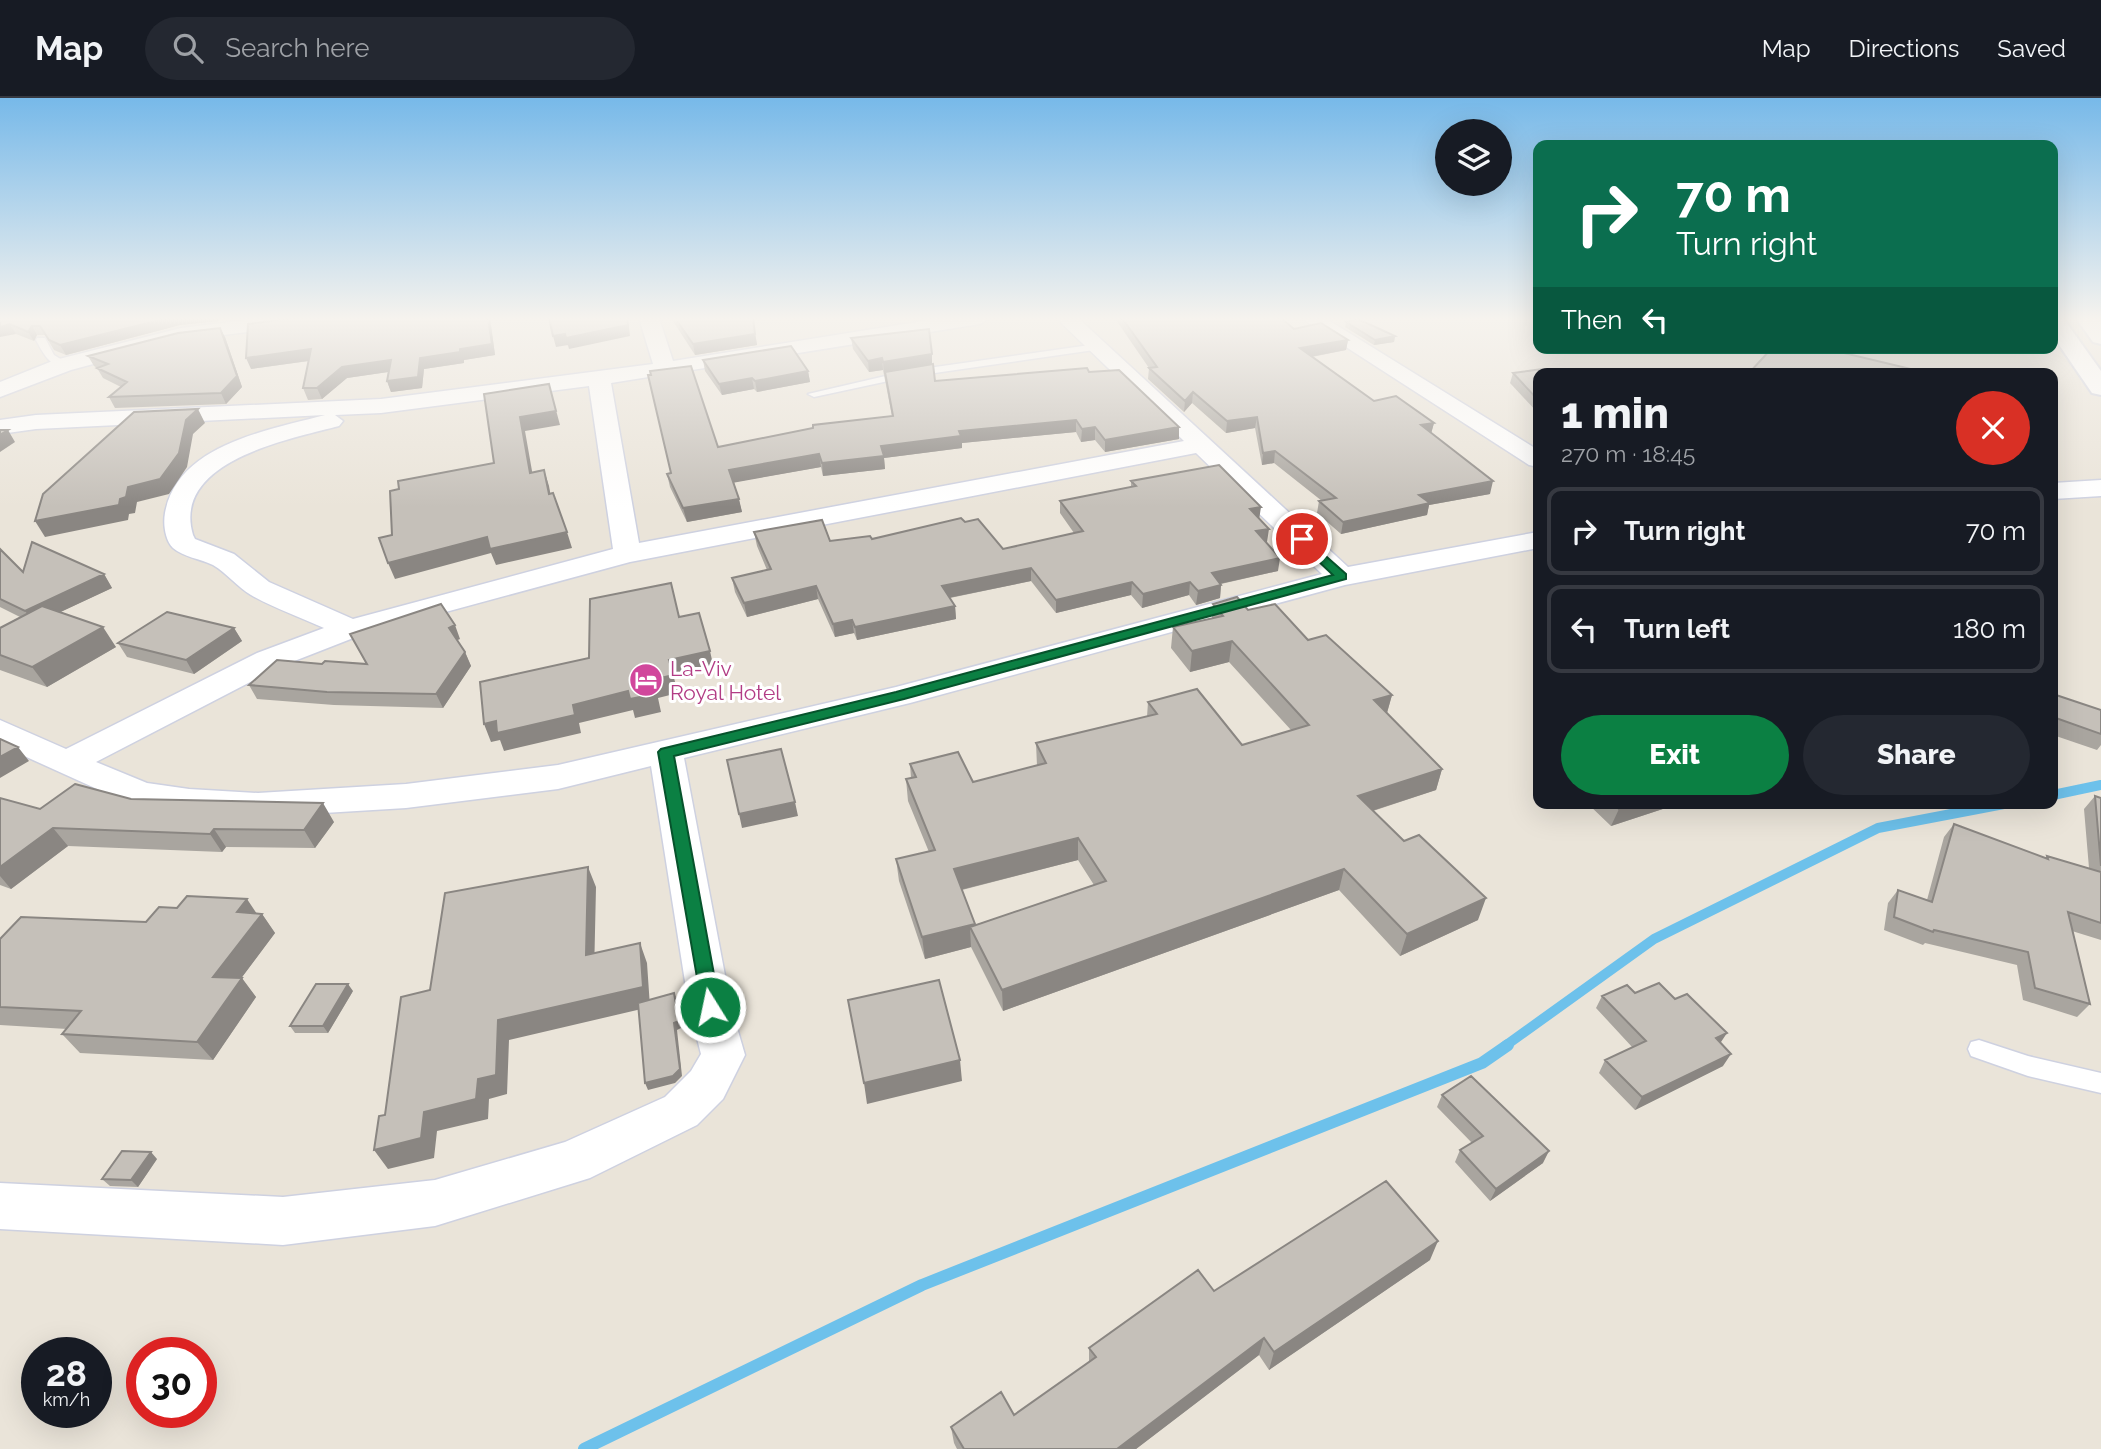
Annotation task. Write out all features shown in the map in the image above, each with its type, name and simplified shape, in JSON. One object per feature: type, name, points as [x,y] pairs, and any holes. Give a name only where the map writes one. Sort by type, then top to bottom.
[{"type":"street","points":[[0,390],[23,381]]},
{"type":"street","points":[[0,420],[36,422],[381,406],[569,381]]},
{"type":"street","points":[[600,381],[627,554]]},
{"type":"street","points":[[1134,381],[1342,577]]},
{"type":"street","points":[[1412,381],[1533,457]]},
{"type":"street","points":[[350,629],[266,592],[224,560],[184,544],[176,522],[181,495],[198,474],[215,460],[275,437],[381,406]]},
{"type":"street","points":[[0,428],[36,422]]},
{"type":"street","points":[[66,763],[268,660],[350,629],[627,554],[1203,445]]},
{"type":"street","points":[[2058,491],[2101,488]]},
{"type":"street","points":[[0,731],[66,763],[141,794],[188,801],[258,805],[406,796],[558,777],[899,696],[1342,577],[1533,541]]},
{"type":"street","points":[[0,1206],[283,1221],[435,1203],[573,1162],[681,1111],[707,1085],[723,1055],[710,1007],[666,752]]},
{"type":"lane","points":[[814,394],[874,381]]},
{"type":"lane","points":[[1979,1049],[2028,1066],[2101,1083]]},
{"type":"building","points":[[125,381],[232,381],[221,393],[109,397],[127,382]]},
{"type":"building","points":[[304,381],[325,381],[317,388],[303,388]]},
{"type":"building","points":[[649,381],[696,381],[718,447],[813,428],[813,425],[893,416],[887,381],[1131,381],[1179,427],[1105,440],[1095,427],[1082,429],[1076,420],[959,431],[961,436],[881,446],[884,456],[822,463],[819,454],[729,470],[739,499],[683,508],[667,474],[671,473]]},
{"type":"building","points":[[1163,381],[1346,381],[1374,401],[1396,396],[1434,423],[1421,425],[1493,481],[1419,495],[1430,503],[1343,522],[1319,501],[1336,498],[1275,451],[1263,453],[1257,417],[1227,421],[1193,392],[1185,401]]},
{"type":"building","points":[[1520,381],[1533,381],[1533,395]]},
{"type":"building","points":[[549,384],[556,411],[520,417],[530,473],[544,470],[549,494],[553,493],[567,532],[490,549],[487,537],[388,563],[379,538],[392,535],[390,491],[399,489],[398,481],[494,463],[484,394]]},
{"type":"building","points":[[198,409],[186,420],[179,453],[160,479],[128,487],[126,497],[120,499],[119,505],[35,521],[43,494],[134,412]]},
{"type":"building","points":[[1219,465],[1261,507],[1250,509],[1269,529],[1256,531],[1280,558],[1212,573],[1221,585],[1198,591],[1190,582],[1143,594],[1132,582],[1056,600],[1031,568],[942,586],[955,606],[855,627],[852,620],[833,624],[816,586],[744,603],[732,578],[771,569],[754,532],[822,520],[830,541],[870,536],[872,539],[961,518],[965,522],[978,519],[1003,549],[1083,531],[1060,501],[1136,486],[1131,481]]},
{"type":"building","points":[[32,542],[104,574],[25,611],[0,599],[0,549],[23,572]]},
{"type":"building","points":[[671,583],[679,617],[699,613],[710,651],[669,660],[673,675],[653,680],[655,694],[630,699],[628,691],[573,705],[575,715],[497,733],[496,721],[484,724],[480,682],[589,658],[590,599]]},
{"type":"building","points":[[1237,597],[1248,610],[1275,604],[1308,640],[1326,635],[1392,695],[1374,700],[1442,769],[1358,796],[1404,841],[1419,835],[1486,898],[1407,934],[1344,869],[1002,990],[970,927],[1106,881],[1078,838],[954,869],[975,924],[922,937],[896,859],[935,850],[906,779],[916,777],[910,764],[958,752],[973,782],[1046,763],[1036,743],[1157,714],[1148,702],[1197,689],[1242,745],[1309,725],[1232,641],[1192,651],[1173,627],[1223,616],[1213,604]]},
{"type":"building","points":[[441,604],[455,625],[449,628],[465,652],[436,694],[327,692],[249,685],[277,660],[367,664],[350,634]]},
{"type":"building","points":[[42,606],[103,627],[32,667],[0,655],[0,628]]},
{"type":"building","points":[[167,612],[234,628],[186,660],[118,643]]},
{"type":"building","points":[[2058,696],[2101,710],[2101,734],[2058,719]]},
{"type":"building","points":[[0,739],[18,747],[0,757]]},
{"type":"building","points":[[781,749],[795,802],[739,814],[727,760]]},
{"type":"building","points":[[75,784],[131,799],[323,803],[304,830],[214,829],[210,834],[53,828],[0,867],[0,798],[40,809]]},
{"type":"building","points":[[2095,796],[2101,798],[2101,866]]},
{"type":"building","points":[[1954,824],[2048,859],[2047,856],[2101,872],[2101,923],[2068,912],[2090,1004],[2035,988],[2028,952],[1934,930],[1933,932],[1894,917],[1898,890],[1932,902]]},
{"type":"building","points":[[588,867],[586,955],[640,943],[643,987],[498,1020],[496,1075],[478,1079],[476,1099],[424,1112],[421,1138],[374,1150],[379,1116],[385,1115],[401,997],[430,990],[445,893]]},
{"type":"building","points":[[187,896],[247,899],[237,912],[262,914],[213,977],[242,978],[197,1042],[62,1034],[81,1011],[0,1007],[0,939],[21,917],[146,922],[159,907],[177,908]]},
{"type":"building","points":[[939,980],[960,1060],[864,1083],[848,1000]]},
{"type":"building","points":[[1659,983],[1675,999],[1687,994],[1727,1033],[1716,1038],[1731,1054],[1642,1097],[1605,1060],[1646,1041],[1602,996],[1627,985],[1635,993]]},
{"type":"building","points":[[316,984],[348,984],[323,1026],[290,1026]]},
{"type":"building","points":[[674,993],[679,1021],[674,1023],[680,1069],[673,1076],[645,1083],[638,1003]]},
{"type":"building","points":[[1471,1076],[1549,1151],[1496,1189],[1460,1150],[1483,1136],[1442,1095]]},
{"type":"building","points":[[122,1151],[151,1152],[131,1180],[102,1179]]},
{"type":"building","points":[[1386,1181],[1438,1241],[1274,1352],[1264,1338],[1117,1449],[964,1449],[951,1427],[1001,1392],[1014,1415],[1096,1357],[1089,1348],[1198,1270],[1214,1291]]},
{"type":"waterway","points":[[2058,794],[2101,785]]},
{"type":"waterway","points":[[1505,1046],[1654,939],[1878,828],[1978,809]]},
{"type":"waterway","points":[[584,1449],[922,1285],[1482,1063],[1508,1045]]},
{"type":"place","name":"La-Viv Royal Hotel","points":[[646,680]]},
{"type":"route","points":[[710,1007],[666,752],[899,696],[1342,577],[1302,539]]}]
